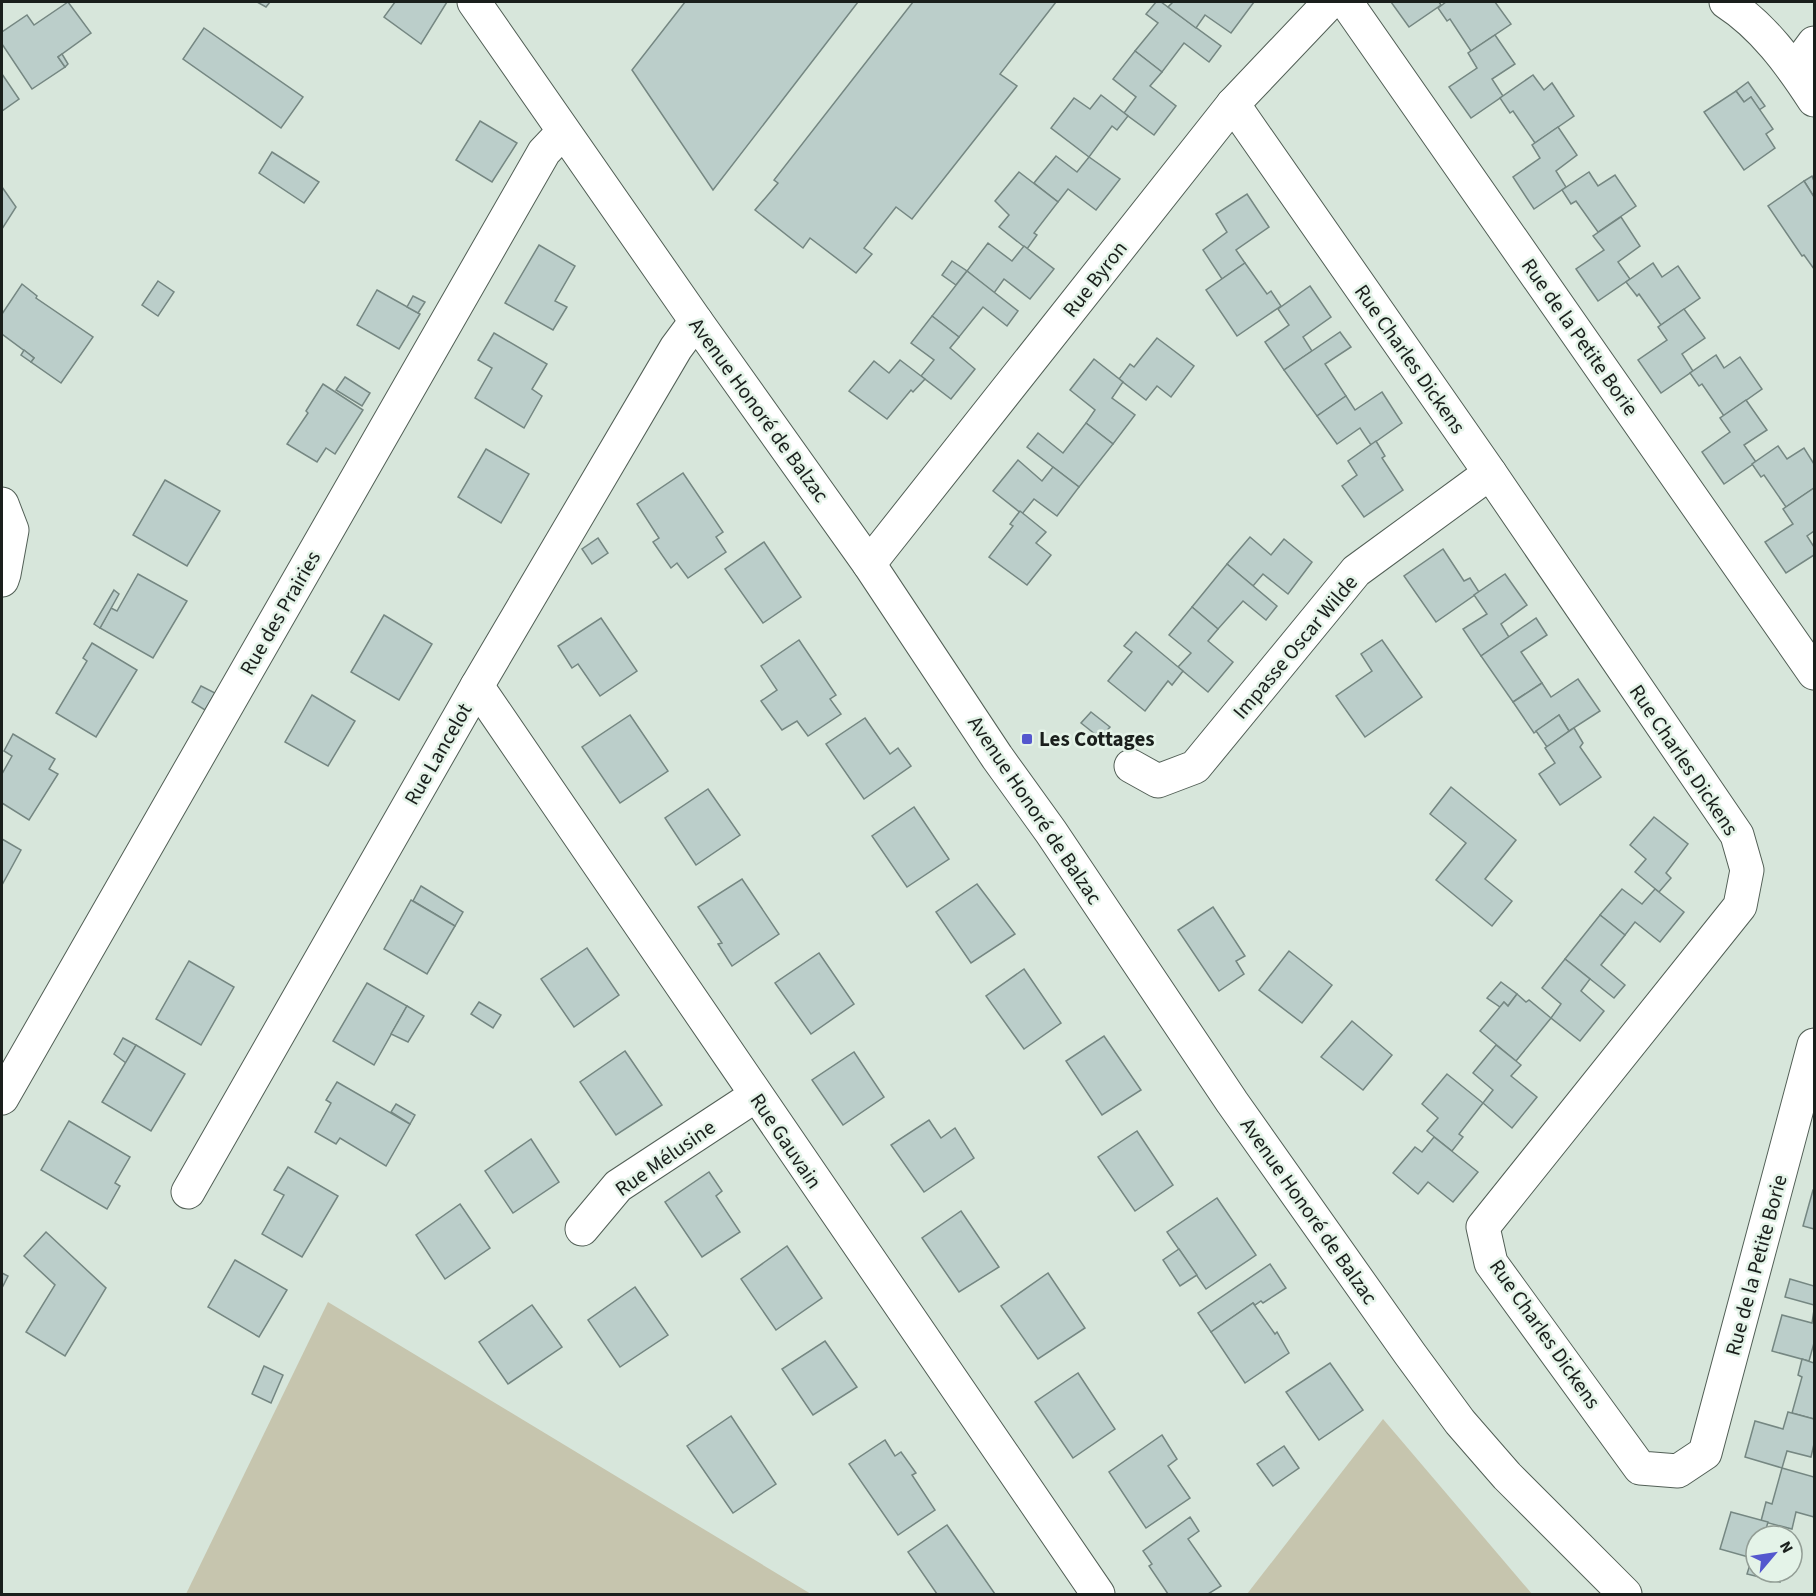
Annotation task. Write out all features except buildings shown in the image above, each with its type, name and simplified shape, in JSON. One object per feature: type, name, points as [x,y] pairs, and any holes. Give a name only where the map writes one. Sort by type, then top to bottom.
[{"type":"street","name":"Avenue Honoré de Balzac","points":[[474,2],[563,132],[869,564],[997,757],[1051,832],[1232,1102],[1410,1354],[1460,1422],[1507,1476],[1625,1594]]},
{"type":"street","name":"Rue Byron","points":[[869,564],[1233,104],[1330,2]]},
{"type":"street","name":"Rue de la Petite Borie","points":[[1346,2],[1815,673]]},
{"type":"street","points":[[1726,2],[1747,16],[1794,70],[1815,100]]},
{"type":"street","points":[[1794,70],[1815,43]]},
{"type":"street","name":"Rue Charles Dickens","points":[[1233,104],[1490,473],[1737,835],[1747,870],[1740,906],[1484,1227],[1491,1263],[1640,1468],[1678,1471]]},
{"type":"street","name":"Rue des Prairies","points":[[2,1098],[544,153],[563,132]]},
{"type":"street","name":"Rue Lancelot","points":[[188,1192],[477,686],[676,348],[696,321]]},
{"type":"street","name":"Impasse Oscar Wilde","points":[[1131,766],[1158,781],[1195,767],[1356,571],[1490,473]]},
{"type":"street","points":[[2,504],[12,530],[2,580]]},
{"type":"street","name":"Rue Gauvain","points":[[477,686],[755,1096],[1098,1594]]},
{"type":"street","name":"Rue de la Petite Borie","points":[[1678,1471],[1705,1453],[1815,1045]]},
{"type":"street","name":"Rue Mélusine","points":[[582,1229],[618,1186],[755,1096]]},
{"type":"green space","points":[[328,1302],[811,1594],[186,1594]]},
{"type":"green space","points":[[1383,1419],[1532,1594],[1247,1594]]},
{"type":"place","name":"Les Cottages","points":[[1027,739]]}]
